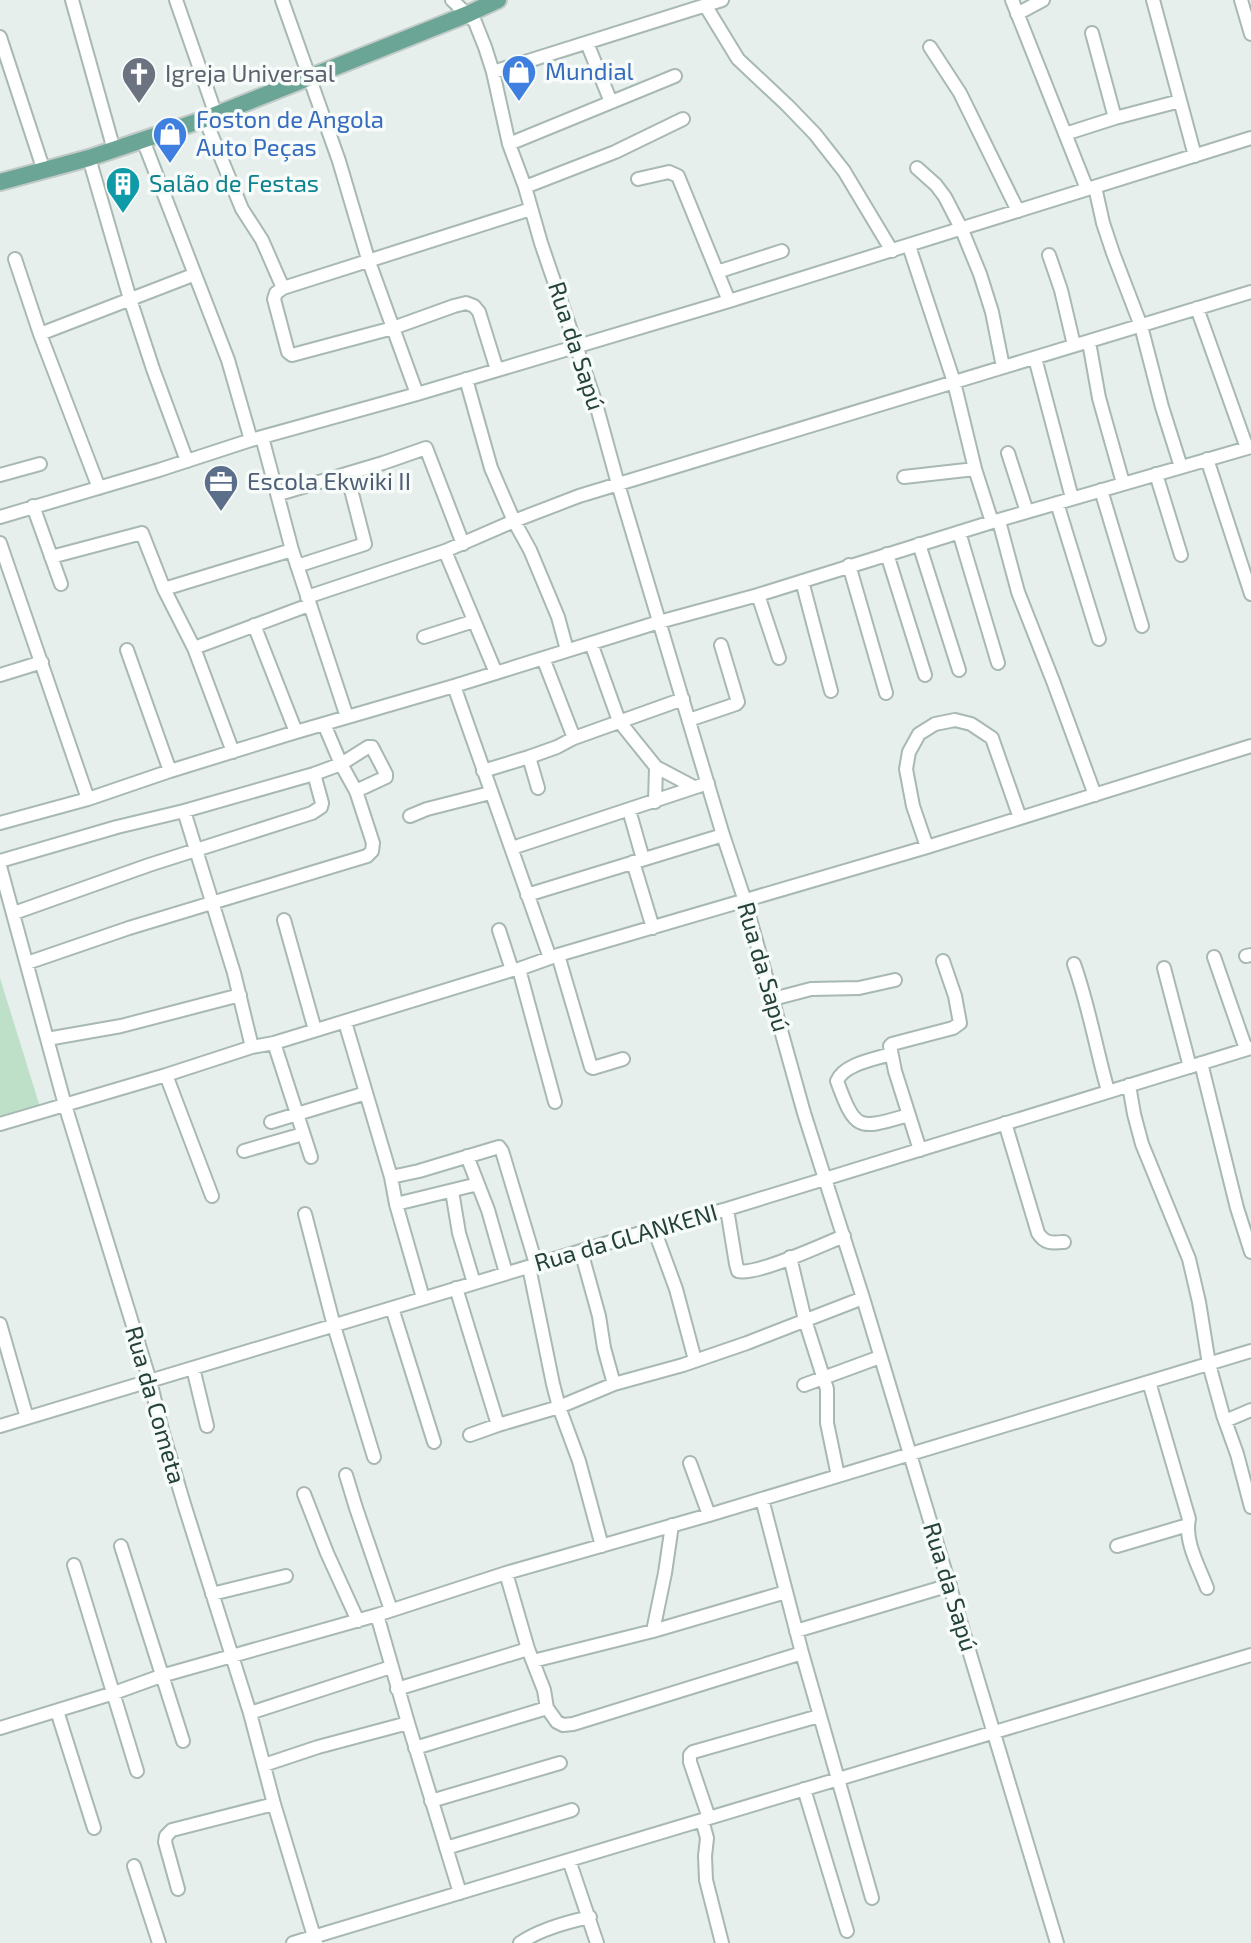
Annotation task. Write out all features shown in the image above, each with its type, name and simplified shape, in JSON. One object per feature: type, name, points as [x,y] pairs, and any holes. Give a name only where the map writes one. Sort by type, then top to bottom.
[{"type":"main road","points":[[4,179],[89,158],[211,117],[498,0]]},
{"type":"street","points":[[72,0],[114,150]]},
{"type":"street","points":[[176,0],[242,209],[262,240],[283,288]]},
{"type":"street","points":[[282,0],[339,161],[368,259],[417,394]]},
{"type":"street","name":"Rua da Sapú","points":[[452,0],[475,22],[493,72],[509,144],[596,404],[745,901],[804,1113],[863,1298],[1057,1943]]},
{"type":"street","points":[[493,72],[722,0]]},
{"type":"street","points":[[1012,0],[1065,134],[1091,188],[1141,326],[1181,467]]},
{"type":"street","points":[[1017,14],[1043,0]]},
{"type":"street","points":[[1153,0],[1195,156]]},
{"type":"street","points":[[1241,0],[1251,34]]},
{"type":"street","points":[[705,5],[738,59],[806,125],[844,171],[892,251]]},
{"type":"street","points":[[1092,33],[1115,118]]},
{"type":"street","points":[[0,37],[44,171]]},
{"type":"street","points":[[587,43],[611,102]]},
{"type":"street","points":[[930,47],[960,93],[1018,211]]},
{"type":"street","points":[[509,144],[675,76]]},
{"type":"street","points":[[1065,134],[1180,101]]},
{"type":"street","points":[[525,187],[615,152],[683,119]]},
{"type":"street","points":[[0,517],[256,438],[417,394],[729,301],[1251,138]]},
{"type":"street","points":[[143,140],[279,494],[292,550],[347,717]]},
{"type":"street","points":[[89,158],[130,299],[187,461]]},
{"type":"street","points":[[917,168],[945,197],[962,230],[992,312],[1003,367]]},
{"type":"street","points":[[638,179],[669,172],[678,176],[729,301]]},
{"type":"street","points":[[497,370],[479,312],[466,303],[393,328],[292,355],[288,352],[274,299],[283,288],[531,209]]},
{"type":"street","points":[[909,246],[954,382],[975,469],[1095,795]]},
{"type":"street","points":[[717,272],[782,251]]},
{"type":"street","points":[[1049,255],[1074,345]]},
{"type":"street","points":[[15,259],[99,488]]},
{"type":"street","points":[[40,334],[193,275]]},
{"type":"street","points":[[194,648],[579,496],[1251,292]]},
{"type":"street","points":[[0,823],[88,799],[170,771],[659,622],[1249,447],[1197,308]]},
{"type":"street","points":[[1089,342],[1099,398],[1123,483]]},
{"type":"street","points":[[1035,358],[1072,498]]},
{"type":"street","points":[[466,379],[491,468],[558,617],[567,650]]},
{"type":"street","points":[[279,494],[426,448],[463,544]]},
{"type":"street","points":[[1008,453],[1027,512]]},
{"type":"street","points":[[1207,459],[1251,594]]},
{"type":"street","points":[[0,475],[40,464]]},
{"type":"street","points":[[904,477],[975,469]]},
{"type":"street","points":[[297,566],[365,544],[347,474]]},
{"type":"street","points":[[1156,474],[1181,555]]},
{"type":"street","points":[[1101,490],[1142,626]]},
{"type":"street","points":[[1057,503],[1099,639]]},
{"type":"street","points":[[33,506],[61,584]]},
{"type":"street","points":[[959,532],[998,663]]},
{"type":"street","points":[[51,557],[142,533],[164,589],[194,648],[233,752]]},
{"type":"street","points":[[0,543],[88,799]]},
{"type":"street","points":[[919,544],[959,670]]},
{"type":"street","points":[[164,589],[292,550]]},
{"type":"street","points":[[445,551],[496,673]]},
{"type":"street","points":[[887,554],[925,675]]},
{"type":"street","points":[[849,565],[886,693]]},
{"type":"street","points":[[802,581],[831,691]]},
{"type":"street","points":[[758,595],[779,658]]},
{"type":"street","points":[[424,637],[474,621]]},
{"type":"street","points":[[254,625],[296,732]]},
{"type":"street","points":[[591,643],[619,721],[656,767],[694,787]]},
{"type":"street","points":[[689,720],[738,702],[721,645]]},
{"type":"street","points":[[127,650],[170,771]]},
{"type":"street","points":[[543,658],[574,738]]},
{"type":"street","points":[[0,675],[42,662]]},
{"type":"street","points":[[454,686],[527,895],[554,956],[591,1067],[623,1059]]},
{"type":"street","points":[[483,771],[557,747],[683,699]]},
{"type":"street","points":[[927,847],[913,806],[906,769],[909,752],[919,734],[935,724],[955,720],[971,724],[992,738],[1020,818]]},
{"type":"street","points":[[27,963],[129,928],[367,856],[372,851],[373,843],[356,791],[324,724]]},
{"type":"street","points":[[0,1124],[927,847],[1251,746]]},
{"type":"street","points":[[0,863],[117,827],[314,774],[341,764],[368,747],[374,749],[386,777],[356,791]]},
{"type":"street","points":[[529,757],[538,788]]},
{"type":"street","points":[[655,802],[656,767]]},
{"type":"street","points":[[14,913],[149,865],[317,811],[322,803],[314,774]]},
{"type":"street","points":[[512,848],[708,783]]},
{"type":"street","points":[[410,816],[490,793]]},
{"type":"street","points":[[629,810],[653,928]]},
{"type":"street","points":[[184,811],[240,995],[252,1047]]},
{"type":"street","points":[[527,895],[723,835]]},
{"type":"street","name":"Rua da Cometa","points":[[0,863],[65,1105],[250,1713],[315,1940]]},
{"type":"street","points":[[284,920],[315,1030]]},
{"type":"street","points":[[499,930],[516,970],[555,1102]]},
{"type":"street","points":[[1214,957],[1249,1048]]},
{"type":"street","points":[[920,1150],[890,1046],[953,1028],[960,1023],[943,961]]},
{"type":"street","points":[[1074,964],[1108,1091]]},
{"type":"street","points":[[1164,968],[1251,1252]]},
{"type":"street","points":[[773,999],[811,989],[859,988],[895,980]]},
{"type":"street","points":[[47,1039],[121,1026],[240,995]]},
{"type":"street","points":[[345,1022],[423,1298]]},
{"type":"street","points":[[274,1043],[311,1157]]},
{"type":"street","name":"Rua da GLANKENI","points":[[0,1426],[727,1209],[1249,1048]]},
{"type":"street","points":[[891,1054],[855,1066],[840,1074],[837,1081],[846,1107],[865,1125],[909,1115]]},
{"type":"street","points":[[166,1075],[212,1196]]},
{"type":"street","points":[[1129,1085],[1142,1144],[1189,1259],[1209,1364],[1251,1507]]},
{"type":"street","points":[[271,1122],[366,1093]]},
{"type":"street","points":[[1005,1123],[1038,1233],[1042,1240],[1049,1243],[1064,1242]]},
{"type":"street","points":[[244,1151],[303,1134]]},
{"type":"street","points":[[391,1177],[499,1147],[501,1149],[532,1266],[547,1358],[559,1407],[579,1461],[602,1546]]},
{"type":"street","points":[[467,1156],[488,1210],[506,1273]]},
{"type":"street","points":[[396,1204],[478,1184]]},
{"type":"street","points":[[452,1191],[459,1233],[474,1283]]},
{"type":"street","points":[[727,1209],[738,1271],[747,1273],[844,1236]]},
{"type":"street","points":[[305,1214],[334,1326],[374,1457]]},
{"type":"street","points":[[654,1229],[676,1289],[695,1360]]},
{"type":"street","points":[[581,1251],[614,1384]]},
{"type":"street","points":[[790,1257],[805,1320],[824,1377],[828,1396],[827,1423],[838,1476]]},
{"type":"street","points":[[456,1288],[498,1425]]},
{"type":"street","points":[[470,1435],[559,1407],[614,1384],[747,1343],[863,1298]]},
{"type":"street","points":[[392,1308],[434,1442]]},
{"type":"street","points":[[0,1324],[27,1418]]},
{"type":"street","points":[[0,1728],[161,1676],[358,1621],[506,1573],[1251,1351]]},
{"type":"street","points":[[804,1385],[880,1357]]},
{"type":"street","points":[[193,1368],[207,1426]]},
{"type":"street","points":[[1149,1382],[1189,1519],[1192,1549],[1207,1588]]},
{"type":"street","points":[[1225,1421],[1251,1410]]},
{"type":"street","points":[[690,1463],[709,1515]]},
{"type":"street","points":[[346,1475],[391,1610]]},
{"type":"street","points":[[304,1494],[358,1621]]},
{"type":"street","points":[[762,1499],[819,1716],[872,1898]]},
{"type":"street","points":[[653,1631],[672,1525]]},
{"type":"street","points":[[1117,1546],[1188,1525]]},
{"type":"street","points":[[121,1546],[183,1741]]},
{"type":"street","points":[[74,1565],[137,1771]]},
{"type":"street","points":[[506,1573],[547,1708],[563,1725],[802,1653]]},
{"type":"street","points":[[212,1594],[286,1576]]},
{"type":"street","points":[[796,1631],[950,1585]]},
{"type":"street","points":[[397,1689],[530,1655],[653,1631],[786,1592]]},
{"type":"street","points":[[377,1615],[460,1893]]},
{"type":"street","points":[[293,1943],[315,1940],[460,1893],[1251,1655]]},
{"type":"street","points":[[250,1713],[391,1667]]},
{"type":"street","points":[[415,1748],[547,1708]]},
{"type":"street","points":[[57,1711],[94,1828]]},
{"type":"street","points":[[722,1943],[706,1880],[706,1819],[690,1755],[819,1716]]},
{"type":"street","points":[[264,1765],[408,1723]]},
{"type":"street","points":[[431,1801],[560,1763]]},
{"type":"street","points":[[804,1789],[847,1931]]},
{"type":"street","points":[[178,1889],[165,1842],[172,1830],[274,1804]]},
{"type":"street","points":[[446,1848],[572,1810]]},
{"type":"street","points":[[569,1860],[597,1943]]},
{"type":"street","points":[[134,1866],[159,1943]]},
{"type":"street","points":[[520,1943],[570,1921],[590,1917]]},
{"type":"green space","points":[[0,978],[40,1107],[0,1120]]},
{"type":"place","name":"Mundial","points":[[519,103]]},
{"type":"place","name":"Igreja Universal","points":[[139,105]]},
{"type":"place","name":"Foston de Angola Auto Peças","points":[[170,165]]},
{"type":"place","name":"Salão de Festas","points":[[123,215]]},
{"type":"place","name":"Escola Ekwiki II","points":[[221,513]]}]
